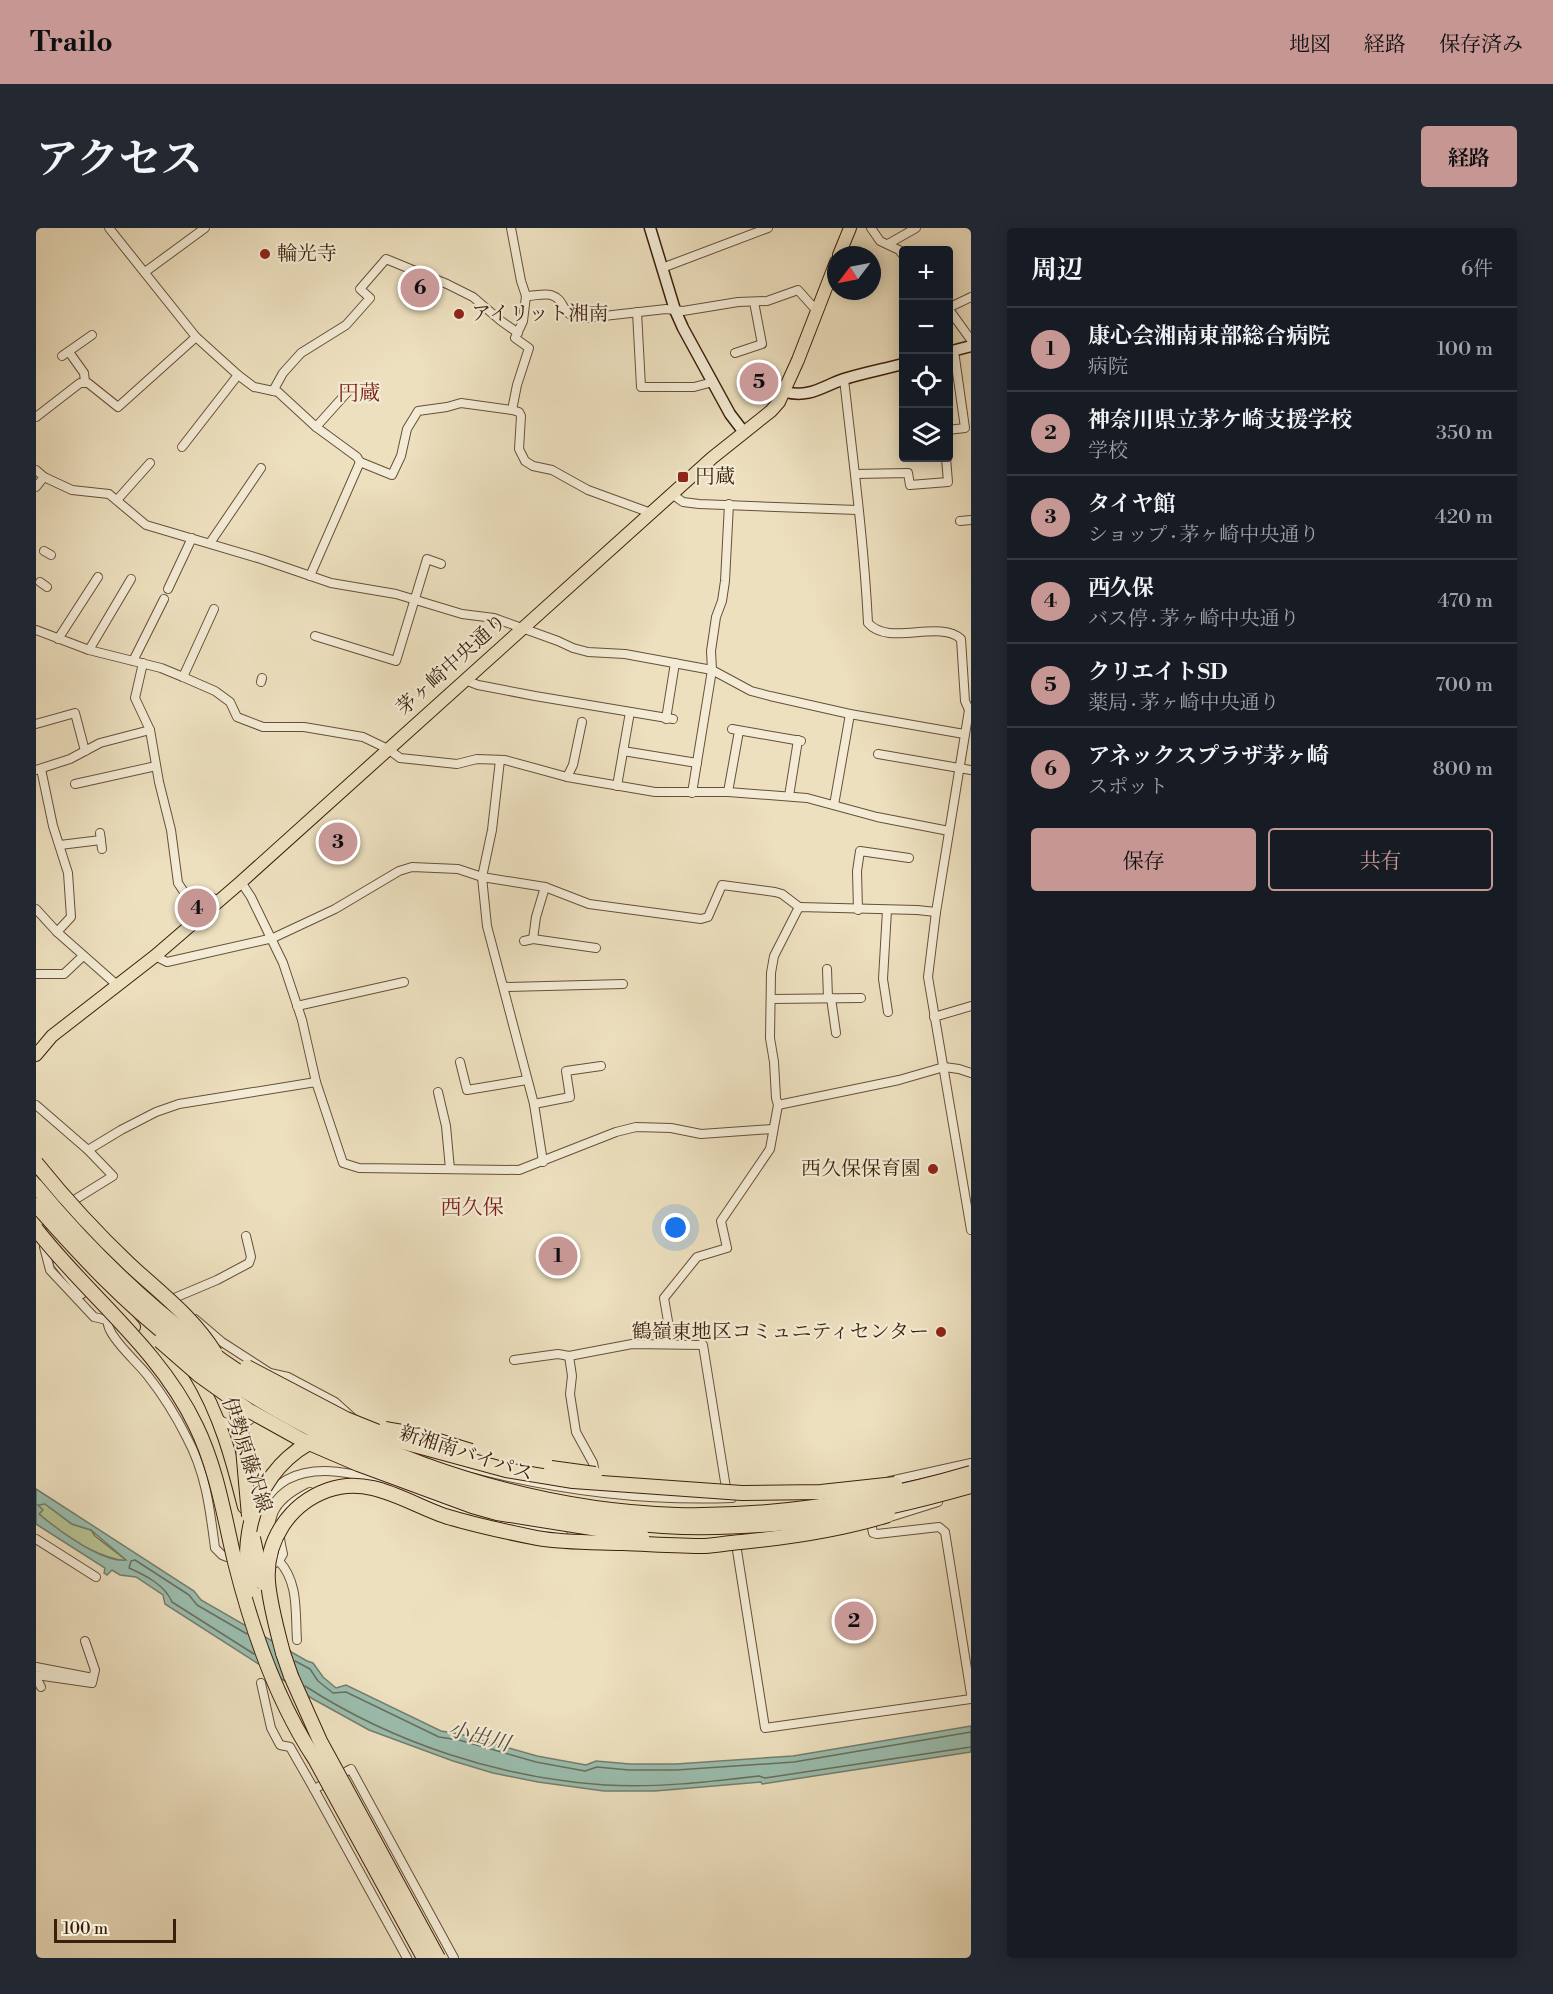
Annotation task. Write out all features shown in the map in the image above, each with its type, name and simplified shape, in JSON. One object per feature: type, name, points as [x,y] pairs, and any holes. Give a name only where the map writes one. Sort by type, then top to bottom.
[{"type":"highway","points":[[36,1163],[115,1251],[196,1325],[219,1360],[230,1384],[239,1419],[249,1516],[269,1610],[288,1646]]},
{"type":"highway","name":"新湘南バイパス","points":[[37,1194],[72,1245],[137,1310],[209,1367],[367,1441],[486,1485],[531,1496],[623,1511],[678,1515],[798,1509],[896,1492],[971,1473]]},
{"type":"highway","points":[[39,1220],[114,1300],[199,1375],[248,1410],[302,1440],[358,1464],[472,1506],[508,1515],[634,1535],[732,1543]]},
{"type":"highway","points":[[39,1220],[81,1283],[131,1332],[161,1368],[192,1417],[214,1472],[241,1582],[265,1659],[297,1730],[424,1958]]},
{"type":"highway","points":[[112,1272],[228,1355],[283,1387],[346,1419],[403,1442],[506,1470],[553,1478],[621,1485],[780,1493],[867,1488],[971,1466]]},
{"type":"highway","name":"新湘南バイパス","points":[[259,1392],[334,1440],[378,1460],[496,1501],[590,1519],[686,1527],[810,1521],[880,1509],[971,1488]]},
{"type":"highway","points":[[315,1759],[266,1642],[247,1563],[247,1540],[251,1517],[262,1492],[279,1467],[301,1448],[323,1436],[348,1430],[388,1429],[420,1435],[512,1462],[588,1473],[674,1479],[715,1491]]},
{"type":"highway","points":[[438,1958],[320,1741],[297,1691],[288,1646],[268,1584],[267,1571],[272,1544],[283,1523],[297,1508],[328,1490],[345,1487],[372,1488],[403,1497],[444,1515],[539,1538],[706,1546],[789,1538],[831,1531],[971,1488]]},
{"type":"main road","points":[[843,246],[850,228]]},
{"type":"main road","name":"茅ヶ崎中央通り","points":[[36,1055],[52,1036],[155,956],[241,882],[672,494],[743,431],[771,411],[785,392],[827,283]]},
{"type":"main road","name":"伊勢原藤沢線","points":[[37,1194],[151,1313],[178,1348],[204,1389],[218,1419],[234,1467],[264,1584],[311,1711],[330,1752],[443,1958]]},
{"type":"main road","name":"伊勢原藤沢線","points":[[114,1300],[164,1364],[189,1403],[209,1447],[223,1491],[256,1622],[285,1693],[428,1958]]},
{"type":"street","points":[[109,228],[195,337],[254,387],[278,392],[316,427],[357,457],[360,462],[392,475],[401,456],[407,429],[418,411],[461,403],[512,410],[519,412],[521,416],[519,449],[525,461],[533,466],[552,470],[588,490],[651,513]]},
{"type":"street","points":[[145,272],[206,228]]},
{"type":"street","points":[[511,228],[526,296],[526,312],[515,338],[529,348],[516,385],[512,410]]},
{"type":"street","points":[[650,228],[675,310],[712,382],[730,414],[743,431]]},
{"type":"street","points":[[662,268],[768,228]]},
{"type":"street","points":[[871,228],[880,241],[899,252]]},
{"type":"street","points":[[888,244],[915,228]]},
{"type":"street","points":[[273,391],[283,373],[301,353],[346,325],[356,316],[370,298],[360,289],[386,259],[473,297],[518,333]]},
{"type":"street","points":[[526,296],[548,294],[553,296],[558,299],[568,315],[574,318],[637,312],[683,311],[738,302],[767,301],[798,290],[816,310]]},
{"type":"street","points":[[953,306],[971,297]]},
{"type":"street","points":[[735,353],[762,344],[754,302]]},
{"type":"street","points":[[637,312],[641,387],[694,387],[712,382]]},
{"type":"street","points":[[953,315],[971,340]]},
{"type":"street","points":[[85,382],[84,372],[65,354],[92,335]]},
{"type":"street","points":[[36,417],[80,383],[85,382],[118,407],[195,337]]},
{"type":"street","points":[[953,351],[971,346]]},
{"type":"street","points":[[952,354],[967,413],[965,428],[953,429]]},
{"type":"street","points":[[785,392],[798,395],[808,394],[844,379],[899,365]]},
{"type":"street","points":[[182,447],[238,375]]},
{"type":"street","points":[[844,379],[856,474],[857,510],[865,564],[868,623],[876,629],[890,632],[945,632],[961,639],[965,701],[970,709],[936,912],[928,977],[971,1230]]},
{"type":"street","points":[[316,427],[351,388]]},
{"type":"street","points":[[310,576],[360,462]]},
{"type":"street","points":[[856,474],[908,473],[910,485],[948,482],[946,462]]},
{"type":"street","points":[[117,500],[150,463]]},
{"type":"street","points":[[210,543],[261,468]]},
{"type":"street","points":[[36,470],[44,477],[72,489],[110,494],[146,525],[210,543],[331,583],[396,594],[462,614],[494,618],[588,652],[625,654],[712,670],[750,691],[850,714],[964,735]]},
{"type":"street","points":[[36,487],[44,477]]},
{"type":"street","points":[[672,494],[683,502],[857,510]]},
{"type":"street","points":[[692,793],[712,670],[711,651],[714,626],[723,601],[729,504]]},
{"type":"street","points":[[960,521],[971,520]]},
{"type":"street","points":[[168,589],[192,538]]},
{"type":"street","points":[[315,636],[396,661],[427,559],[441,564]]},
{"type":"street","points":[[58,639],[98,576]]},
{"type":"street","points":[[89,650],[131,579]]},
{"type":"street","points":[[133,661],[164,599]]},
{"type":"street","points":[[183,676],[214,609]]},
{"type":"street","points":[[36,630],[89,650],[143,663],[183,676],[215,691],[230,702],[237,717],[263,727],[304,726],[363,737],[388,749],[400,758],[457,764],[477,759],[500,760],[567,777],[655,792],[789,795],[877,817],[949,831]]},
{"type":"street","points":[[143,663],[142,676],[135,698],[150,730],[180,888],[186,895],[207,895],[218,901]]},
{"type":"street","points":[[465,680],[490,687],[669,719],[675,663]]},
{"type":"street","points":[[36,724],[75,712],[85,751]]},
{"type":"street","points":[[617,786],[630,712]]},
{"type":"street","points":[[834,805],[850,714]]},
{"type":"street","points":[[567,777],[573,765],[582,722]]},
{"type":"street","points":[[57,932],[71,917],[68,873],[38,769],[107,740],[150,730]]},
{"type":"street","points":[[728,792],[736,730],[800,740],[789,795]]},
{"type":"street","points":[[623,751],[697,763]]},
{"type":"street","points":[[878,754],[971,770]]},
{"type":"street","points":[[500,760],[492,830],[482,877],[487,926],[534,1104],[543,1162]]},
{"type":"street","points":[[75,784],[156,766]]},
{"type":"street","points":[[60,845],[101,841]]},
{"type":"street","points":[[858,910],[857,871],[860,851],[909,858]]},
{"type":"street","points":[[155,956],[167,962],[273,938],[335,909],[399,871],[412,867],[458,869],[482,877],[545,887],[589,904],[701,919],[708,917],[722,885],[782,894],[799,907],[936,912]]},
{"type":"street","points":[[241,882],[273,938],[297,1006],[316,1082],[343,1163],[360,1168],[519,1170],[616,1132],[636,1127],[671,1128],[701,1134],[772,1129]]},
{"type":"street","points":[[534,939],[536,917],[545,887]]},
{"type":"street","points":[[667,1343],[670,1333],[664,1298],[697,1257],[727,1248],[721,1221],[770,1149],[778,1105],[770,1038],[774,956],[799,907]]},
{"type":"street","points":[[36,909],[57,932],[117,985]]},
{"type":"street","points":[[887,910],[883,979],[888,1012]]},
{"type":"street","points":[[524,941],[534,939],[596,948]]},
{"type":"street","points":[[36,974],[64,974],[83,956]]},
{"type":"street","points":[[827,969],[836,1033]]},
{"type":"street","points":[[297,1006],[404,982]]},
{"type":"street","points":[[504,987],[623,984]]},
{"type":"street","points":[[771,999],[861,998]]},
{"type":"street","points":[[934,1017],[971,1006]]},
{"type":"street","points":[[460,1062],[467,1090],[527,1080]]},
{"type":"street","points":[[534,1104],[570,1096],[566,1071],[601,1066]]},
{"type":"street","points":[[778,1105],[833,1095],[944,1067],[971,1073]]},
{"type":"street","points":[[88,1150],[156,1112],[178,1104],[316,1082]]},
{"type":"street","points":[[438,1092],[446,1126],[450,1169]]},
{"type":"street","points":[[36,1105],[114,1176],[70,1202]]},
{"type":"street","points":[[37,1194],[54,1184],[121,1255],[222,1342],[270,1373],[288,1377],[335,1402],[346,1410],[363,1432]]},
{"type":"street","points":[[172,1299],[217,1280],[249,1263],[251,1257],[246,1236]]},
{"type":"street","points":[[36,1237],[82,1294],[84,1292]]},
{"type":"street","points":[[44,1247],[50,1270],[94,1317],[106,1320]]},
{"type":"street","points":[[114,1300],[106,1320],[110,1331],[174,1413],[202,1470],[211,1512],[215,1548],[227,1557]]},
{"type":"street","points":[[514,1360],[558,1354],[569,1356],[632,1344],[703,1345],[728,1498]]},
{"type":"street","points":[[569,1356],[572,1376],[570,1394],[576,1431],[579,1441],[593,1463],[598,1492],[592,1540]]},
{"type":"street","points":[[218,1419],[226,1425],[235,1426],[246,1423],[268,1401],[274,1402],[342,1436],[363,1432],[431,1457],[525,1482],[635,1496],[728,1498],[776,1496],[865,1485],[971,1466]]},
{"type":"street","points":[[417,1494],[431,1457]]},
{"type":"street","points":[[202,1470],[223,1491]]},
{"type":"street","points":[[254,1545],[260,1509],[267,1497],[289,1479],[301,1474],[326,1470],[373,1480],[511,1524],[592,1540],[706,1545],[770,1542],[871,1523],[971,1488]]},
{"type":"street","points":[[288,1646],[295,1595],[290,1577],[276,1562],[283,1554],[278,1537],[281,1516],[292,1503],[308,1493],[342,1481],[373,1480]]},
{"type":"street","points":[[871,1523],[873,1533],[877,1534],[939,1527],[945,1532],[971,1694]]},
{"type":"street","points":[[36,1539],[96,1577]]},
{"type":"street","points":[[732,1543],[765,1728],[971,1699]]},
{"type":"street","points":[[40,1687],[36,1676],[92,1683],[94,1670],[85,1641]]},
{"type":"street","points":[[36,1667],[93,1678]]},
{"type":"street","points":[[261,1683],[271,1728],[280,1745],[290,1747],[317,1788],[407,1958]]},
{"type":"street","points":[[347,1772],[351,1770],[454,1958]]},
{"type":"green space","points":[[45,1504],[72,1524],[91,1530],[95,1536],[126,1560],[101,1554],[68,1537],[39,1514],[37,1505]]},
{"type":"water","points":[[36,1489],[194,1591],[201,1600],[313,1663],[323,1677],[336,1688],[346,1685],[441,1731],[460,1734],[537,1756],[586,1765],[596,1761],[676,1764],[793,1756],[971,1726],[971,1752],[762,1784],[761,1782],[655,1791],[604,1791],[493,1773],[369,1730],[313,1699],[165,1604],[163,1595],[136,1577],[120,1575],[112,1570],[107,1575],[104,1573],[105,1568],[36,1524]],"holes":[[[45,1504],[72,1524],[91,1530],[126,1560],[116,1560],[81,1544],[39,1514],[43,1510],[38,1505]]]},
{"type":"place","name":"輪光寺","points":[[265,254]]},
{"type":"place","name":"アネックスプラザ茅ヶ崎","points":[[420,288]]},
{"type":"place","name":"アイリット湘南","points":[[459,314]]},
{"type":"place","name":"クリエイトSD","points":[[759,382]]},
{"type":"place","name":"円蔵","points":[[683,477]]},
{"type":"place","name":"タイヤ館","points":[[338,842]]},
{"type":"place","name":"西久保","points":[[197,908]]},
{"type":"place","name":"西久保保育園","points":[[933,1169]]},
{"type":"place","name":"康心会湘南東部総合病院","points":[[558,1256]]},
{"type":"place","name":"鶴嶺東地区コミュニティセンター","points":[[941,1332]]},
{"type":"place","name":"神奈川県立茅ケ崎支援学校","points":[[854,1621]]},
{"type":"district","name":"円蔵","points":[[359,394]]},
{"type":"district","name":"西久保","points":[[472,1208]]},
{"type":"water label","name":"小出川","points":[[479,1737]]}]
